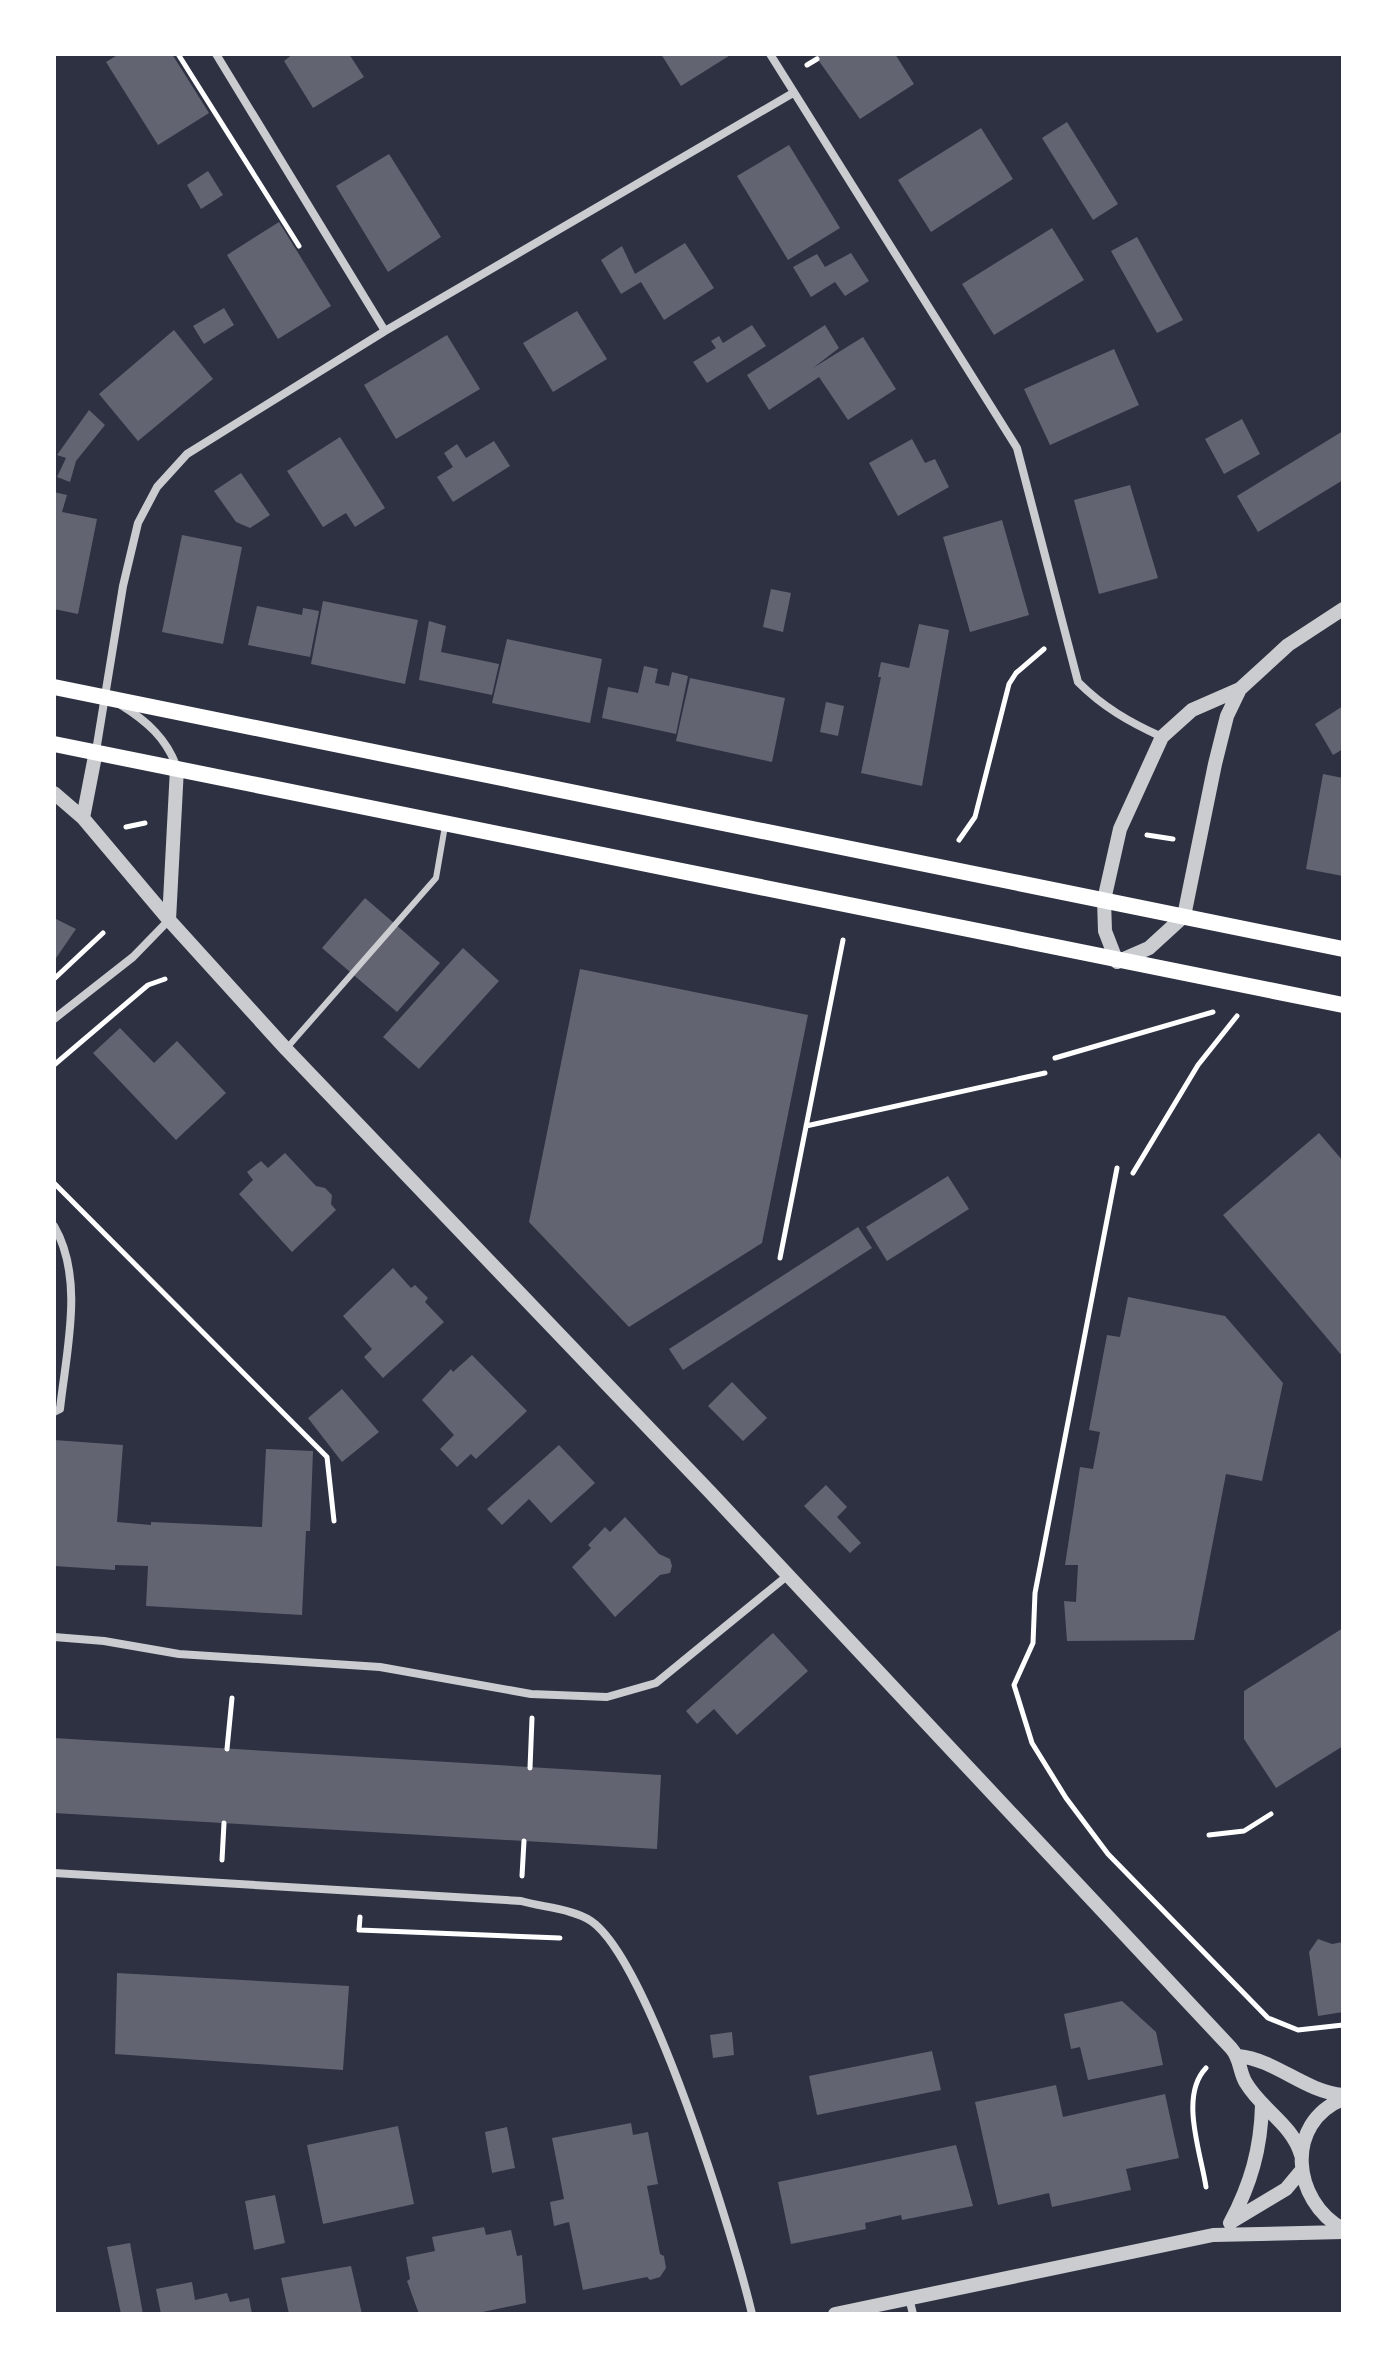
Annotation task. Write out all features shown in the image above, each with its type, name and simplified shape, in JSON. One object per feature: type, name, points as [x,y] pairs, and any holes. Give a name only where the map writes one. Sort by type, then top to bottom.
[{"type":"main road","points":[[54,687],[1343,949]]},
{"type":"main road","points":[[54,744],[1117,962],[1343,1005]]},
{"type":"street","points":[[216,54],[385,331]]},
{"type":"street","points":[[770,54],[1017,448],[1078,682],[1126,721],[1162,737]]},
{"type":"street","points":[[83,818],[138,523],[157,487],[187,454],[385,331],[793,93]]},
{"type":"street","points":[[1240,689],[1227,716],[1215,764],[1184,916],[1167,935],[1149,948],[1117,962],[1105,931],[1104,900],[1120,829],[1162,737],[1192,710],[1240,689],[1288,645],[1343,609]]},
{"type":"street","points":[[54,1019],[133,957],[169,920],[177,768],[172,753],[156,731],[106,697]]},
{"type":"street","points":[[54,793],[83,818],[169,920],[286,1049],[1238,2056],[1244,2081],[1262,2105],[1291,2133],[1301,2155]]},
{"type":"street","points":[[54,1226],[70,1268],[60,1409],[54,1412]]},
{"type":"street","points":[[54,1637],[104,1641],[179,1654],[380,1667],[531,1694],[607,1697],[656,1683],[787,1576]]},
{"type":"street","points":[[54,1873],[521,1901],[590,1920],[616,1946],[656,2026],[717,2195],[752,2314]]},
{"type":"street","points":[[1238,2056],[1259,2058],[1323,2093],[1343,2097]]},
{"type":"street","points":[[1343,2097],[1319,2114],[1301,2155],[1301,2171],[1311,2202],[1323,2219],[1343,2230]]},
{"type":"street","points":[[1225,2228],[1249,2184],[1261,2145],[1262,2105]]},
{"type":"street","points":[[835,2314],[1225,2228],[1286,2189],[1301,2171]]},
{"type":"street","points":[[1225,2228],[1260,2236],[1343,2230]]},
{"type":"street","points":[[909,2298],[913,2314]]},
{"type":"lane","points":[[286,1049],[436,878],[446,824]]},
{"type":"path","points":[[178,54],[305,256]]},
{"type":"path","points":[[807,65],[817,59]]},
{"type":"path","points":[[959,840],[975,817],[1009,684],[1016,673],[1045,649]]},
{"type":"path","points":[[1146,834],[1182,841]]},
{"type":"path","points":[[54,979],[103,933]]},
{"type":"path","points":[[780,1258],[843,940]]},
{"type":"path","points":[[54,1065],[148,985],[165,979]]},
{"type":"path","points":[[1055,1058],[1213,1012]]},
{"type":"path","points":[[1133,1173],[1198,1065],[1237,1016]]},
{"type":"path","points":[[806,1126],[1045,1073]]},
{"type":"path","points":[[1117,1168],[1035,1593],[1033,1643],[1014,1685],[1016,1700],[1032,1743],[1066,1798],[1108,1854],[1268,2018],[1298,2030],[1343,2025]]},
{"type":"path","points":[[54,1183],[327,1457],[334,1521]]},
{"type":"path","points":[[227,1749],[232,1698]]},
{"type":"path","points":[[530,1768],[532,1718]]},
{"type":"path","points":[[1209,1835],[1244,1831],[1271,1814]]},
{"type":"path","points":[[222,1865],[224,1823]]},
{"type":"path","points":[[521,1901],[524,1841]]},
{"type":"path","points":[[361,1890],[359,1930],[564,1938]]},
{"type":"path","points":[[1206,2068],[1194,2086],[1193,2101],[1206,2187]]},
{"type":"building","points":[[119,54],[172,54],[209,113],[158,145],[106,62]]},
{"type":"building","points":[[293,54],[349,54],[364,77],[313,108],[284,61]]},
{"type":"building","points":[[661,54],[732,54],[681,86]]},
{"type":"building","points":[[814,54],[895,54],[914,84],[860,119]]},
{"type":"building","points":[[1067,122],[1118,204],[1093,220],[1042,138]]},
{"type":"building","points":[[981,128],[1013,179],[931,232],[898,180]]},
{"type":"building","points":[[789,145],[840,228],[788,260],[737,176]]},
{"type":"building","points":[[389,154],[441,237],[388,272],[336,186]]},
{"type":"building","points":[[208,171],[223,195],[201,209],[187,185]]},
{"type":"building","points":[[279,222],[331,306],[278,339],[227,255]]},
{"type":"building","points":[[1052,228],[1084,280],[994,335],[962,284]]},
{"type":"building","points":[[1137,237],[1183,320],[1157,333],[1111,251]]},
{"type":"building","points":[[685,243],[714,288],[664,320],[641,282],[621,294],[601,260],[622,246],[635,274]]},
{"type":"building","points":[[851,253],[869,281],[845,296],[835,282],[811,297],[793,267],[817,254],[825,267]]},
{"type":"building","points":[[224,308],[234,325],[204,344],[193,326]]},
{"type":"building","points":[[577,311],[607,359],[553,392],[523,343]]},
{"type":"building","points":[[752,325],[766,346],[707,383],[693,362],[716,348],[711,341],[719,336],[723,343]]},
{"type":"building","points":[[825,325],[839,348],[813,368],[863,337],[896,389],[848,420],[819,377],[769,410],[747,375]]},
{"type":"building","points":[[174,330],[213,379],[138,441],[99,394]]},
{"type":"building","points":[[447,335],[480,389],[396,439],[364,385]]},
{"type":"building","points":[[1114,349],[1139,405],[1050,445],[1024,389]]},
{"type":"building","points":[[89,410],[105,425],[76,461],[70,482],[57,477],[66,458],[57,455]]},
{"type":"building","points":[[1242,419],[1260,454],[1224,474],[1205,439]]},
{"type":"building","points":[[1343,431],[1343,480],[1258,532],[1237,496]]},
{"type":"building","points":[[340,437],[385,508],[355,527],[346,513],[323,527],[287,471]]},
{"type":"building","points":[[912,439],[925,463],[935,459],[949,487],[898,516],[869,463]]},
{"type":"building","points":[[494,441],[510,466],[453,502],[437,477],[453,467],[444,453],[457,444],[466,458]]},
{"type":"building","points":[[241,473],[270,515],[250,528],[236,522],[214,491]]},
{"type":"building","points":[[1130,485],[1158,578],[1099,594],[1074,500]]},
{"type":"building","points":[[54,492],[67,495],[62,512],[97,519],[78,614],[54,609]]},
{"type":"building","points":[[1002,520],[1029,615],[970,632],[943,537]]},
{"type":"building","points":[[182,535],[242,547],[223,644],[162,632]]},
{"type":"building","points":[[771,589],[791,593],[783,632],[763,627]]},
{"type":"building","points":[[323,601],[418,620],[405,684],[311,664]]},
{"type":"building","points":[[257,606],[302,615],[303,608],[319,611],[310,657],[248,645]]},
{"type":"building","points":[[429,621],[446,626],[441,652],[499,664],[492,695],[419,680]]},
{"type":"building","points":[[919,624],[949,630],[922,786],[861,773],[881,677],[878,677],[881,662],[909,668]]},
{"type":"building","points":[[507,639],[602,659],[590,723],[492,703]]},
{"type":"building","points":[[644,666],[658,669],[655,683],[669,686],[672,672],[688,676],[676,734],[602,718],[608,687],[638,693]]},
{"type":"building","points":[[690,678],[785,698],[772,762],[676,741]]},
{"type":"building","points":[[826,702],[844,706],[838,736],[820,732]]},
{"type":"building","points":[[1343,706],[1343,749],[1333,755],[1315,724]]},
{"type":"building","points":[[1323,774],[1343,778],[1343,876],[1306,869]]},
{"type":"building","points":[[365,898],[440,963],[397,1012],[322,948]]},
{"type":"building","points":[[54,918],[76,929],[54,961]]},
{"type":"building","points":[[463,948],[499,981],[419,1069],[383,1037]]},
{"type":"building","points":[[580,969],[808,1015],[762,1243],[629,1327],[529,1222]]},
{"type":"building","points":[[120,1028],[154,1063],[177,1041],[226,1093],[176,1140],[93,1053]]},
{"type":"building","points":[[1319,1133],[1343,1161],[1343,1357],[1223,1215]]},
{"type":"building","points":[[285,1153],[316,1186],[325,1188],[332,1195],[331,1204],[336,1210],[292,1252],[239,1194],[253,1180],[247,1172],[261,1161],[268,1168]]},
{"type":"building","points":[[948,1176],[969,1209],[887,1261],[866,1227]]},
{"type":"building","points":[[858,1227],[872,1248],[683,1370],[669,1349]]},
{"type":"building","points":[[393,1268],[411,1288],[415,1285],[428,1298],[425,1302],[444,1322],[383,1378],[364,1357],[372,1349],[343,1316]]},
{"type":"building","points":[[1128,1297],[1225,1316],[1283,1383],[1262,1481],[1226,1474],[1194,1640],[1067,1641],[1064,1601],[1076,1602],[1078,1565],[1065,1565],[1080,1467],[1093,1469],[1100,1432],[1089,1430],[1107,1335],[1120,1337]]},
{"type":"building","points":[[472,1355],[527,1411],[476,1459],[471,1454],[457,1467],[440,1449],[454,1435],[422,1400],[451,1369],[453,1372]]},
{"type":"building","points":[[732,1382],[767,1418],[743,1441],[708,1406]]},
{"type":"building","points":[[342,1389],[379,1432],[342,1462],[308,1418]]},
{"type":"building","points":[[54,1440],[123,1445],[117,1522],[151,1525],[151,1522],[262,1527],[266,1449],[313,1451],[302,1615],[146,1606],[148,1566],[115,1565],[115,1570],[54,1566]]},
{"type":"building","points":[[559,1445],[595,1483],[551,1523],[529,1499],[502,1525],[487,1509]]},
{"type":"building","points":[[826,1485],[847,1507],[837,1517],[861,1543],[850,1553],[804,1506]]},
{"type":"building","points":[[625,1517],[659,1554],[670,1559],[672,1566],[670,1573],[660,1575],[615,1617],[572,1567],[591,1548],[588,1545],[605,1527],[610,1532]]},
{"type":"building","points":[[1343,1628],[1343,1746],[1276,1788],[1244,1739],[1244,1691]]},
{"type":"building","points":[[773,1633],[808,1671],[737,1735],[714,1709],[697,1724],[686,1711]]},
{"type":"building","points":[[54,1738],[661,1775],[657,1849],[54,1813]]},
{"type":"building","points":[[1318,1939],[1332,1944],[1343,1942],[1343,2012],[1318,2016],[1309,1952]]},
{"type":"building","points":[[117,1973],[349,1986],[343,2070],[115,2054]]},
{"type":"building","points":[[1122,2001],[1156,2032],[1163,2065],[1088,2080],[1080,2047],[1071,2049],[1064,2014]]},
{"type":"building","points":[[732,2032],[734,2055],[713,2058],[710,2035]]},
{"type":"building","points":[[932,2051],[941,2090],[817,2115],[809,2076]]},
{"type":"building","points":[[1056,2085],[1063,2117],[1165,2094],[1179,2158],[1126,2169],[1131,2190],[1052,2207],[1049,2193],[998,2205],[975,2102]]},
{"type":"building","points":[[631,2123],[633,2135],[648,2132],[658,2184],[647,2186],[660,2254],[664,2256],[666,2268],[660,2277],[650,2280],[647,2277],[583,2290],[569,2222],[554,2226],[550,2202],[564,2199],[552,2138]]},
{"type":"building","points":[[398,2126],[414,2204],[323,2224],[307,2145]]},
{"type":"building","points":[[507,2127],[515,2168],[492,2173],[485,2132]]},
{"type":"building","points":[[956,2145],[973,2206],[902,2220],[901,2215],[865,2223],[866,2229],[791,2244],[778,2182]]},
{"type":"building","points":[[275,2195],[285,2243],[254,2250],[245,2201]]},
{"type":"building","points":[[484,2227],[486,2235],[511,2230],[517,2256],[522,2255],[526,2303],[473,2314],[419,2314],[407,2281],[410,2279],[406,2257],[435,2251],[432,2237]]},
{"type":"building","points":[[130,2243],[143,2314],[121,2314],[107,2247]]},
{"type":"building","points":[[351,2266],[362,2314],[289,2314],[281,2278]]},
{"type":"building","points":[[192,2282],[195,2300],[227,2293],[230,2302],[249,2298],[252,2314],[161,2314],[156,2289]]}]
